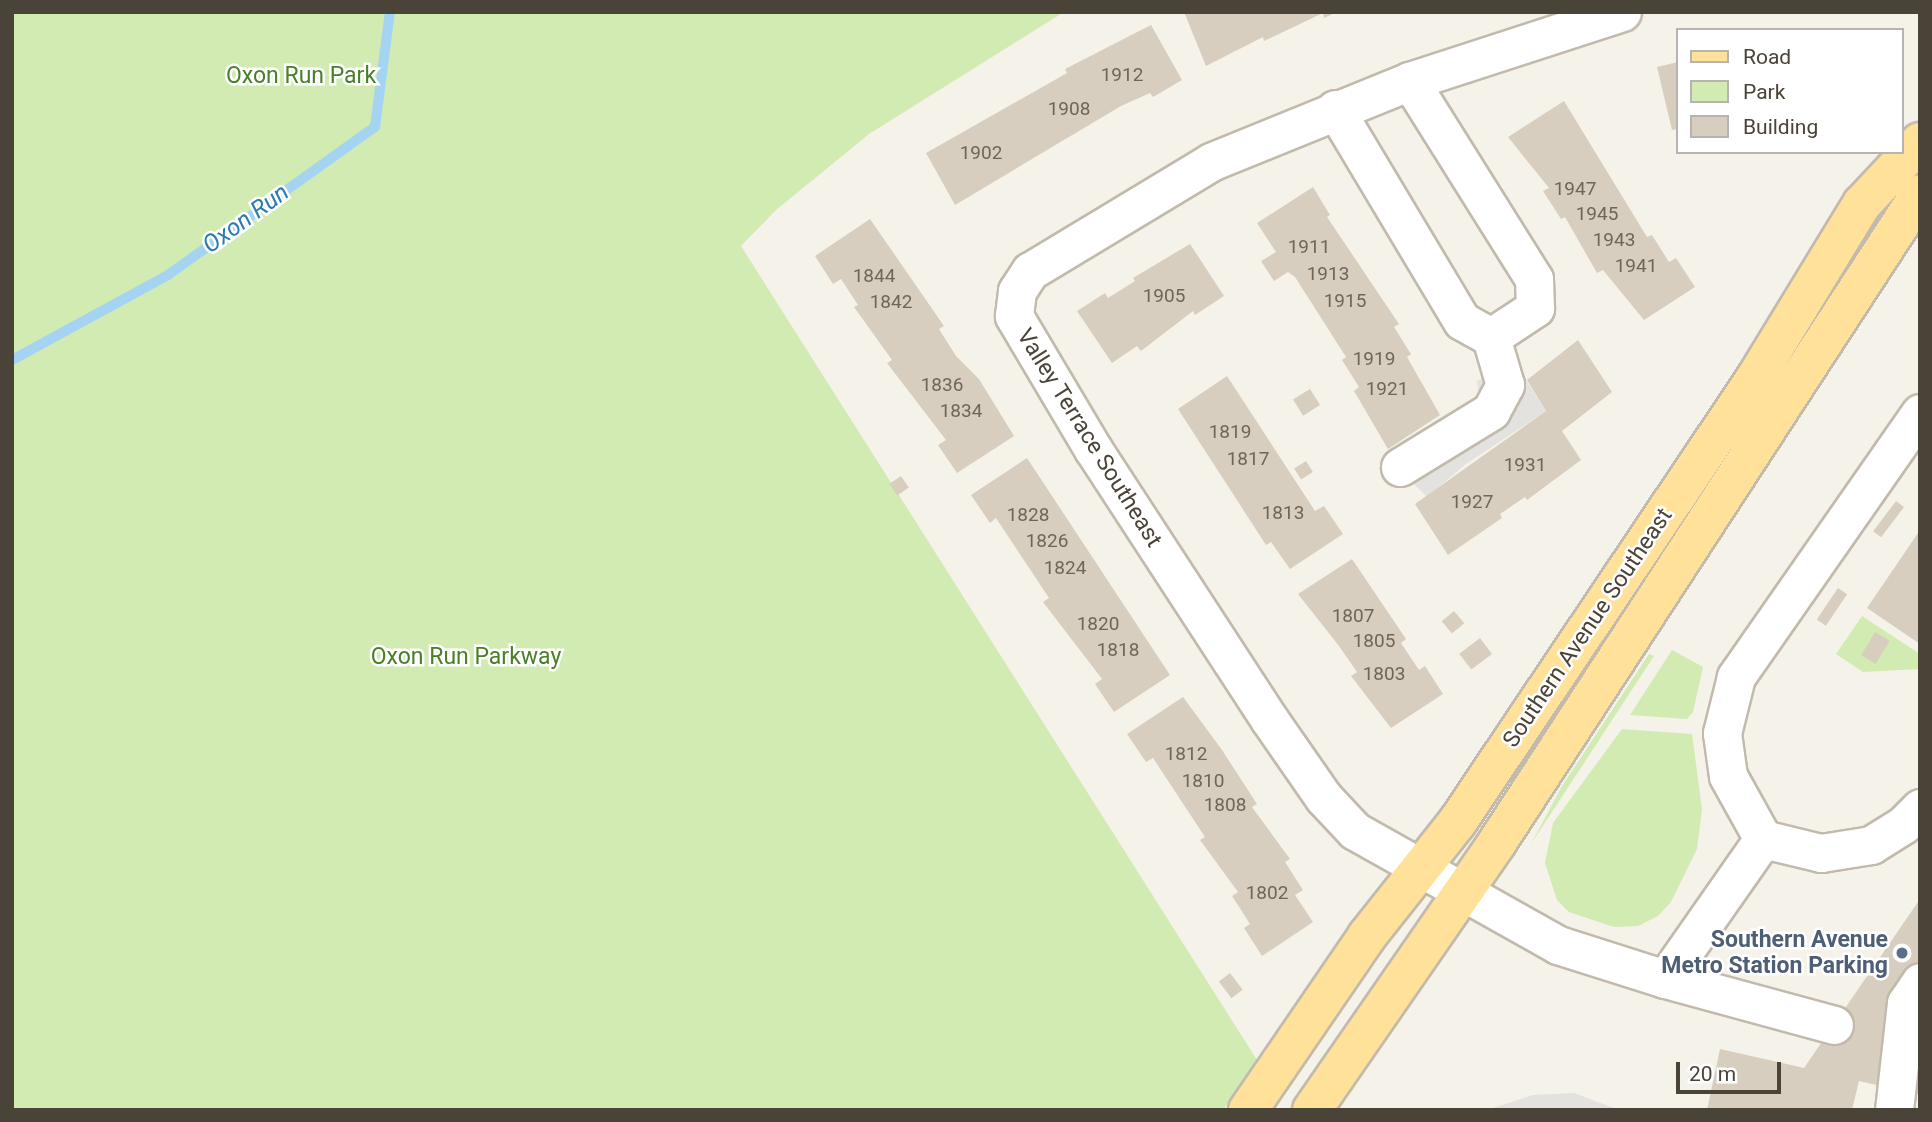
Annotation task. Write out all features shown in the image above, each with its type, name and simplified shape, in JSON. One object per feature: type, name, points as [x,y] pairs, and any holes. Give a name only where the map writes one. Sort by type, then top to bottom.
[{"type":"main road","name":"Southern Avenue Southeast","points":[[1248,1110],[1419,867],[1458,821],[1748,390],[1861,204],[1920,142]]},
{"type":"main road","name":"Southern Avenue Southeast","points":[[1312,1110],[1462,892],[1878,264],[1920,194]]},
{"type":"street","name":"Valley Terrace Southeast","points":[[1622,12],[1410,81],[1335,109],[1211,162],[1030,271],[1017,291],[1014,316],[1093,449],[1324,798],[1355,831],[1558,946],[1665,979],[1834,1025]]},
{"type":"street","points":[[1410,81],[1534,279],[1535,308],[1490,337]]},
{"type":"street","points":[[1335,109],[1462,321],[1490,337],[1505,385],[1491,411],[1400,467]]},
{"type":"street","points":[[1920,414],[1736,677],[1722,733],[1727,776],[1763,839],[1821,853],[1871,845],[1903,825],[1920,808]]},
{"type":"street","points":[[1665,979],[1763,839]]},
{"type":"street","points":[[1894,1110],[1906,1003],[1920,982]]},
{"type":"green space","name":"Oxon Run Parkway","points":[[12,12],[1064,12],[869,134],[776,210],[741,246],[1257,1060],[1223,1110],[12,1110]]},
{"type":"green space","points":[[1862,616],[1920,654],[1920,669],[1863,672],[1836,654]]},
{"type":"green space","points":[[1672,650],[1703,667],[1693,712],[1687,719],[1630,715]]},
{"type":"green space","points":[[1649,654],[1654,656],[1531,844],[1562,786]]},
{"type":"green space","points":[[1622,729],[1692,734],[1702,809],[1697,849],[1671,902],[1658,916],[1638,926],[1614,927],[1569,912],[1557,900],[1545,863],[1553,823]]},
{"type":"shaded area","points":[[1515,363],[1546,411],[1466,464],[1427,497],[1409,479],[1388,485],[1378,468],[1472,407],[1479,395],[1477,381]]},
{"type":"shaded area","points":[[1574,1093],[1619,1110],[1487,1110],[1533,1095]]},
{"type":"building","points":[[1184,12],[1337,12],[1324,18],[1323,13],[1264,41],[1263,37],[1206,66]]},
{"type":"building","points":[[1151,25],[1182,80],[1153,97],[1150,93],[1121,106],[955,205],[926,153],[1067,73],[1065,69]]},
{"type":"building","points":[[1676,62],[1676,129],[1672,130],[1657,67]]},
{"type":"building","points":[[1564,101],[1647,237],[1652,235],[1669,262],[1676,258],[1695,287],[1644,320],[1603,270],[1597,273],[1565,217],[1561,219],[1543,191],[1549,188],[1508,137]]},
{"type":"building","points":[[1313,187],[1330,215],[1327,217],[1399,324],[1394,327],[1411,354],[1407,357],[1440,415],[1388,449],[1354,391],[1359,387],[1342,360],[1346,357],[1295,277],[1288,272],[1274,281],[1261,261],[1276,252],[1257,223]]},
{"type":"building","points":[[870,219],[944,326],[939,329],[956,356],[979,379],[1014,436],[957,473],[938,445],[946,440],[887,363],[892,360],[854,307],[858,305],[841,279],[833,284],[815,256]]},
{"type":"building","points":[[1190,244],[1224,296],[1195,315],[1193,311],[1141,351],[1137,346],[1112,363],[1077,311],[1105,293],[1108,298],[1135,281],[1133,278]]},
{"type":"building","points":[[1578,340],[1612,392],[1562,431],[1581,460],[1527,500],[1525,497],[1500,514],[1502,518],[1448,555],[1415,504],[1546,411],[1527,380]]},
{"type":"building","points":[[1227,376],[1315,511],[1324,506],[1343,534],[1290,569],[1271,542],[1266,545],[1178,409]]},
{"type":"building","points":[[1310,389],[1320,405],[1303,416],[1293,400]]},
{"type":"building","points":[[1027,458],[1170,675],[1114,712],[1095,684],[1102,679],[1043,602],[1049,598],[996,518],[990,523],[971,495]]},
{"type":"building","points":[[1306,461],[1313,472],[1301,479],[1294,468]]},
{"type":"building","points":[[901,476],[909,488],[897,495],[889,484]]},
{"type":"building","points":[[1896,501],[1904,507],[1881,537],[1873,531]]},
{"type":"building","points":[[1920,530],[1920,644],[1867,608]]},
{"type":"building","points":[[1352,559],[1406,639],[1401,643],[1419,670],[1425,666],[1443,694],[1391,728],[1351,676],[1357,672],[1339,646],[1298,594]]},
{"type":"building","points":[[1838,588],[1847,594],[1826,626],[1817,620]]},
{"type":"building","points":[[1454,611],[1464,623],[1452,634],[1442,621]]},
{"type":"building","points":[[1875,632],[1890,641],[1876,664],[1861,655]]},
{"type":"building","points":[[1480,638],[1492,654],[1471,670],[1459,654]]},
{"type":"building","points":[[1183,697],[1222,750],[1257,804],[1252,807],[1290,859],[1285,862],[1303,890],[1295,895],[1313,922],[1262,956],[1244,928],[1250,924],[1232,896],[1238,892],[1200,840],[1205,837],[1153,758],[1146,762],[1127,734]]},
{"type":"building","name":"Southern Avenue Metro Station Parking","points":[[1920,899],[1920,1095],[1859,1081],[1852,1110],[1707,1110],[1720,1049],[1804,1068]]},
{"type":"building","points":[[1230,973],[1243,990],[1231,998],[1219,981]]},
{"type":"waterway","name":"Oxon Run","points":[[12,360],[168,275],[375,127],[390,12]]},
{"type":"place","name":"Southern Avenue Metro Station Parking","points":[[1902,953]]},
{"type":"park label","name":"Oxon Run Park","points":[[301,76]]}]
